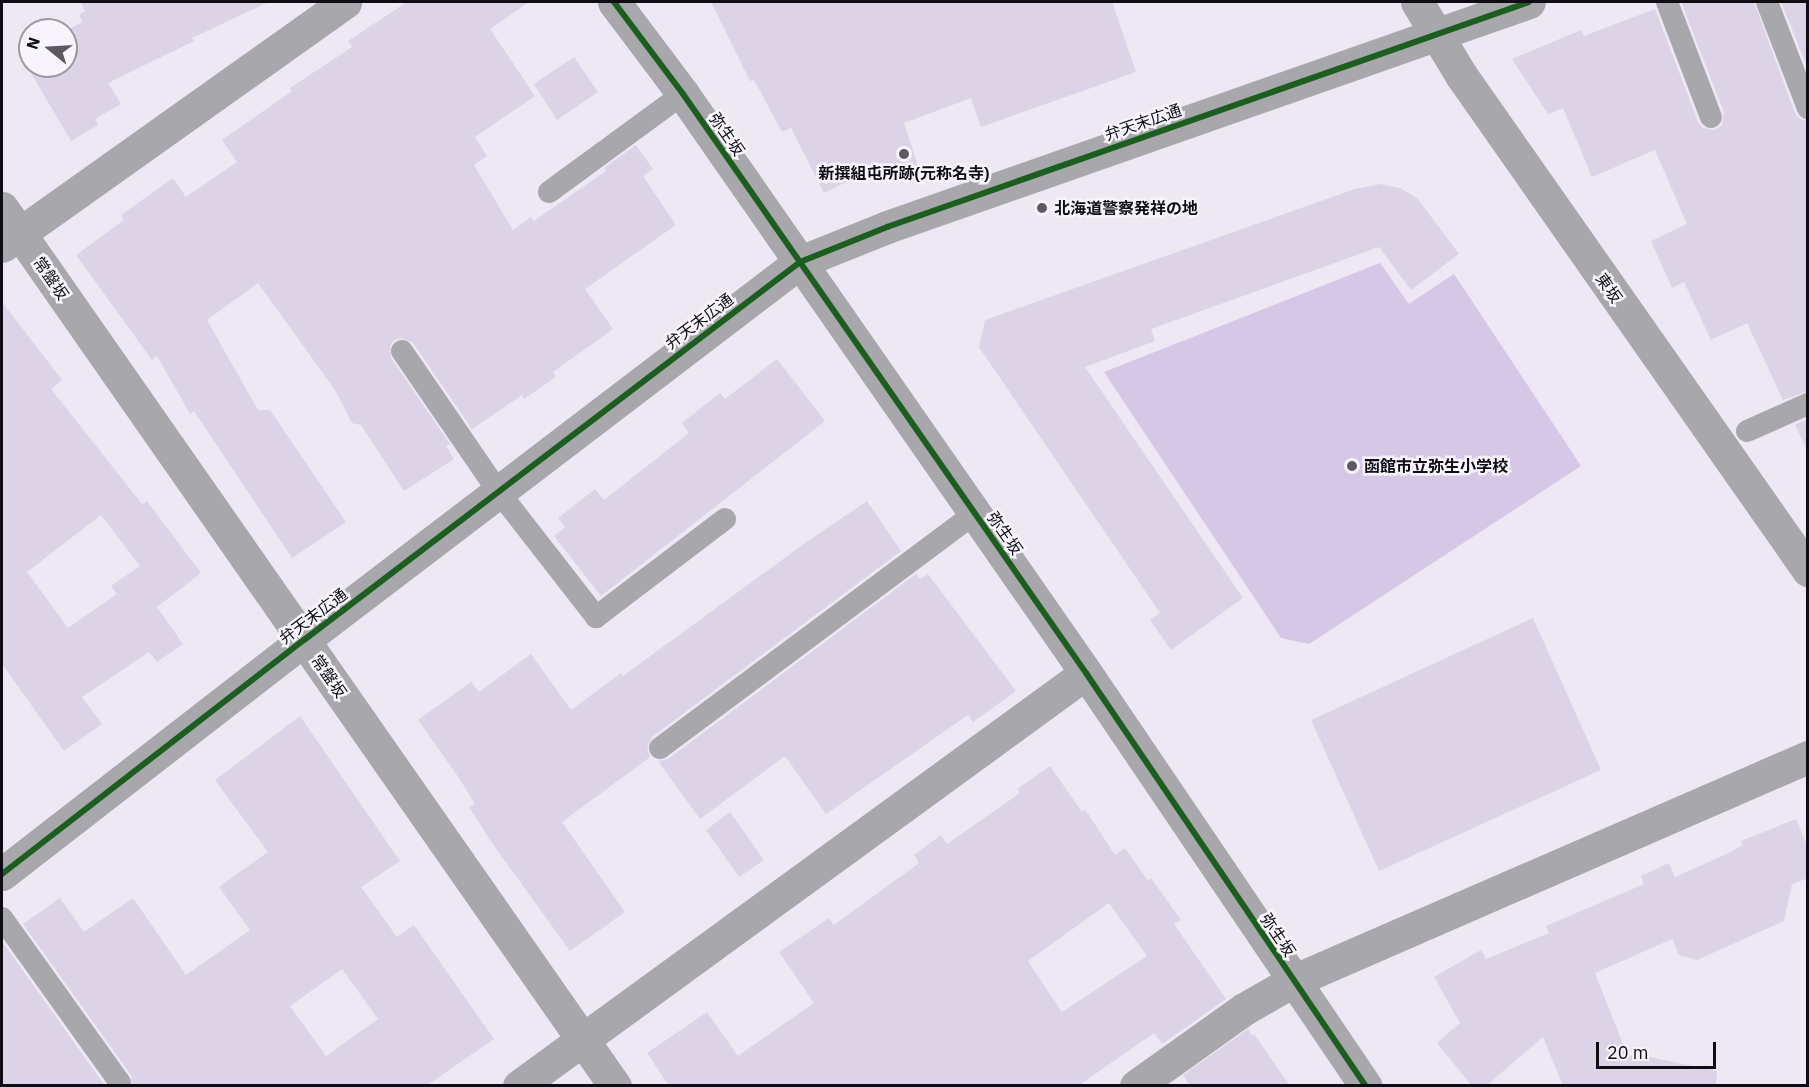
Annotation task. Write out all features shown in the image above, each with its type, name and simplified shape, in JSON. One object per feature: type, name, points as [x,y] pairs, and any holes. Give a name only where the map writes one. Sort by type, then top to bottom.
[{"type":"street","points":[[7,229],[345,2]]},
{"type":"street","name":"弥生坂","points":[[614,2],[683,94],[975,513],[1366,1086]]},
{"type":"street","name":"東坂","points":[[1417,2],[1461,75],[1808,570]]},
{"type":"street","name":"弁天末広通","points":[[2,874],[303,640],[800,262],[887,227],[1528,2]]},
{"type":"street","name":"常盤坂","points":[[7,229],[303,640],[615,1086]]},
{"type":"street","points":[[519,1086],[1086,674]]},
{"type":"street","points":[[1136,1086],[1244,1009],[1293,981],[1808,757]]},
{"type":"lane","points":[[1667,2],[1711,117]]},
{"type":"lane","points":[[1767,2],[1808,108]]},
{"type":"lane","points":[[549,192],[683,94]]},
{"type":"lane","points":[[402,351],[498,491],[596,617],[724,519]]},
{"type":"lane","points":[[1747,431],[1808,404]]},
{"type":"lane","points":[[660,748],[975,513]]},
{"type":"lane","points":[[2,918],[120,1083]]},
{"type":"shaded area","points":[[1380,263],[1409,304],[1454,274],[1581,466],[1309,644],[1281,638],[1104,372]]},
{"type":"building","points":[[81,2],[269,2],[192,38],[194,41],[108,83],[121,104],[95,119],[98,125],[71,141],[34,78],[78,78],[78,24],[82,22],[79,15],[85,11]]},
{"type":"building","points":[[407,2],[529,2],[490,29],[535,96],[475,137],[487,156],[474,165],[513,230],[531,217],[534,221],[606,171],[604,168],[636,145],[653,169],[643,176],[676,225],[585,289],[613,329],[553,372],[556,377],[524,399],[522,395],[472,429],[413,343],[402,338],[394,340],[390,346],[391,358],[450,444],[446,446],[454,459],[404,491],[361,425],[352,423],[335,390],[258,283],[207,320],[258,410],[270,410],[346,522],[292,558],[194,411],[190,414],[157,356],[152,360],[76,255],[124,220],[121,215],[173,178],[186,197],[237,162],[222,140],[292,91],[290,88],[352,47],[348,41]]},
{"type":"building","points":[[711,2],[1112,2],[1136,72],[981,127],[971,98],[904,123],[919,169],[886,180],[881,165],[824,193],[791,128],[782,132],[754,80],[750,81]]},
{"type":"building","points":[[1681,2],[1754,2],[1795,113],[1800,119],[1808,121],[1808,391],[1783,400],[1747,323],[1711,340],[1684,282],[1672,288],[1651,241],[1687,224],[1655,150],[1592,177],[1563,108],[1548,114],[1512,59],[1581,30],[1584,36],[1655,9],[1698,122],[1703,128],[1715,130],[1722,125],[1724,112]]},
{"type":"building","points":[[1781,2],[1808,2],[1808,69]]},
{"type":"building","points":[[574,57],[598,92],[557,120],[534,84]]},
{"type":"building","points":[[1380,184],[1400,188],[1417,198],[1459,254],[1411,290],[1379,247],[1151,329],[1155,341],[1085,367],[1243,598],[1171,650],[1150,620],[1160,613],[979,347],[985,320],[1355,189]]},
{"type":"building","points":[[2,302],[62,380],[51,389],[142,504],[147,501],[201,573],[157,607],[183,644],[157,662],[149,652],[82,697],[102,724],[64,751],[2,664]],"holes":[[[101,515],[140,566],[111,586],[117,594],[68,628],[27,572]]]},
{"type":"building","points":[[777,359],[825,421],[601,596],[554,536],[565,527],[558,518],[595,489],[604,500],[689,433],[682,423],[720,393],[725,399]]},
{"type":"building","points":[[1808,419],[1808,452],[1795,425]]},
{"type":"building","points":[[867,501],[901,551],[652,737],[647,749],[650,757],[562,822],[625,912],[570,951],[494,846],[469,807],[475,804],[418,720],[471,682],[479,692],[531,654],[571,710],[621,673],[623,676],[808,541]]},
{"type":"building","points":[[916,574],[920,579],[928,574],[1016,691],[973,722],[968,715],[826,814],[785,756],[700,819],[658,761],[668,759]]},
{"type":"building","points":[[1533,618],[1601,770],[1379,871],[1311,720]]},
{"type":"building","points":[[300,716],[400,861],[361,887],[397,937],[414,925],[494,1039],[426,1086],[133,1086],[131,1075],[23,924],[60,898],[84,932],[133,898],[186,975],[250,930],[219,887],[268,852],[215,780]],"holes":[[[342,969],[378,1019],[326,1056],[290,1006]]]},
{"type":"building","points":[[1050,766],[1082,812],[1085,809],[1115,855],[1125,848],[1148,881],[1151,878],[1181,920],[1174,924],[1226,999],[1162,1044],[1154,1033],[1078,1086],[669,1086],[647,1053],[707,1012],[738,1056],[814,1003],[779,952],[829,918],[834,925],[919,863],[914,855],[941,835],[947,844],[1020,793],[1017,789]],"holes":[[[1109,903],[1147,956],[1062,1012],[1028,961]]]},
{"type":"building","points":[[730,812],[764,860],[739,877],[706,830]]},
{"type":"building","points":[[1796,819],[1808,848],[1808,878],[1792,884],[1784,921],[1697,960],[1679,955],[1672,939],[1595,973],[1628,1057],[1635,1054],[1717,1071],[1716,1086],[1563,1086],[1543,1037],[1486,1086],[1472,1086],[1437,1043],[1460,1023],[1434,977],[1481,950],[1486,959],[1549,933],[1546,926],[1644,884],[1641,876],[1669,863],[1675,877],[1731,852],[1743,845],[1741,841]]},
{"type":"building","points":[[2,941],[105,1086],[2,1086]]},
{"type":"building","points":[[1248,1029],[1252,1036],[1254,1034],[1290,1086],[1190,1086],[1183,1075]]},
{"type":"cycle path","points":[[614,2],[683,94],[1086,673],[1366,1086]]},
{"type":"cycle path","points":[[2,874],[304,640],[800,262],[887,227],[1529,2]]},
{"type":"place","name":"新撰組屯所跡(元称名寺)","points":[[904,154]]},
{"type":"place","name":"北海道警察発祥の地","points":[[1042,208]]},
{"type":"place","name":"函館市立弥生小学校","points":[[1352,466]]}]
